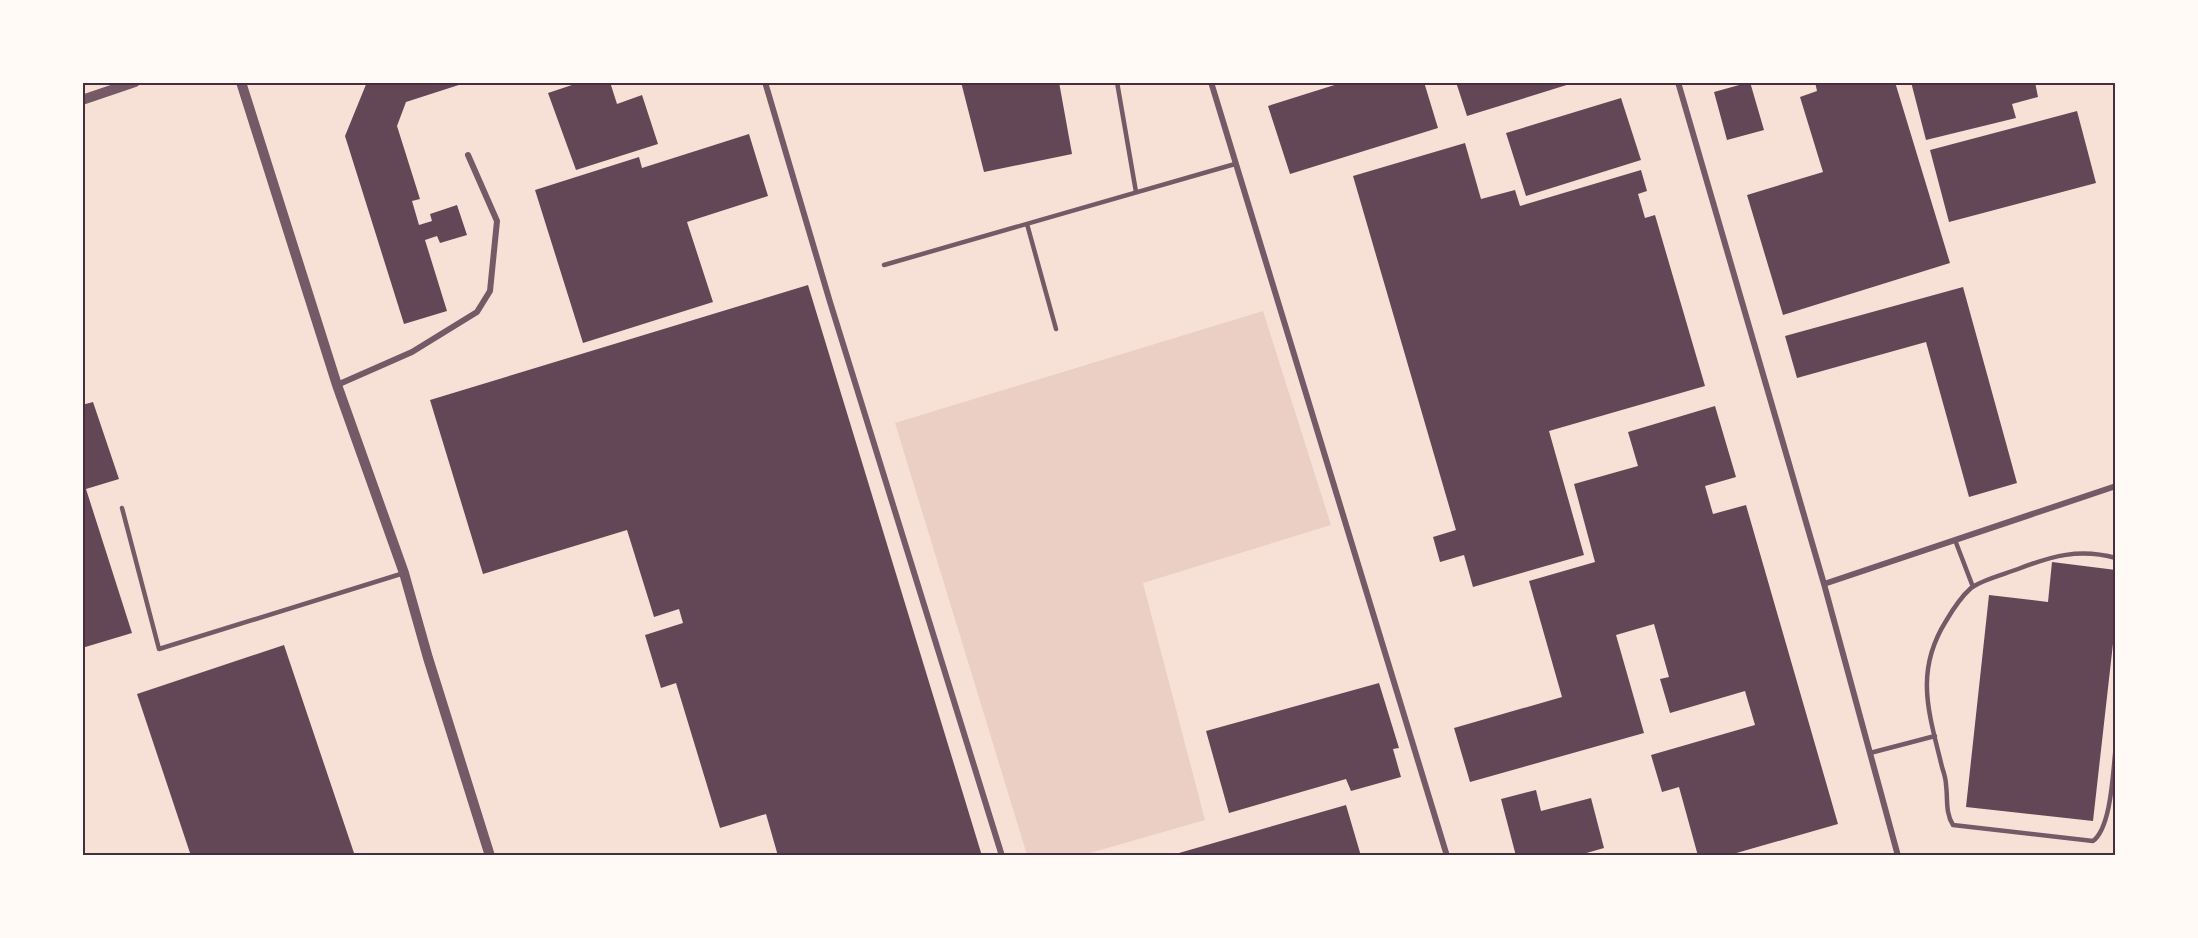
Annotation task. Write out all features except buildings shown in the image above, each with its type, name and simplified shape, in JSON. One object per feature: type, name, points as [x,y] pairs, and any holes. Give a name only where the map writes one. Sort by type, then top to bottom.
[{"type":"street","points":[[82,100],[135,82]]},
{"type":"street","points":[[241,82],[337,385],[404,573],[428,658],[490,855]]},
{"type":"street","points":[[765,82],[830,302],[1002,855]]},
{"type":"street","points":[[1210,82],[1447,855]]},
{"type":"street","points":[[1678,82],[1824,584],[1898,855]]},
{"type":"street","points":[[337,385],[412,352],[477,312],[490,291],[497,221],[468,155]]},
{"type":"street","points":[[1824,584],[2115,486]]},
{"type":"lane","points":[[1117,82],[1136,192]]},
{"type":"lane","points":[[884,266],[1235,164]]},
{"type":"lane","points":[[1027,224],[1056,328]]},
{"type":"lane","points":[[122,508],[159,649],[404,573]]},
{"type":"lane","points":[[1955,540],[1973,587]]},
{"type":"lane","points":[[2115,558],[2102,554],[2073,552],[2045,558],[1973,587],[1953,610],[1938,634],[1929,655],[1925,677],[1929,713],[1946,784],[1947,810],[1953,825],[2093,841],[2099,837],[2103,829],[2115,745]]},
{"type":"lane","points":[[1870,753],[1935,736]]},
{"type":"shaded area","points":[[1263,311],[1331,525],[1143,583],[1205,820],[1083,855],[1027,855],[895,423]]}]
